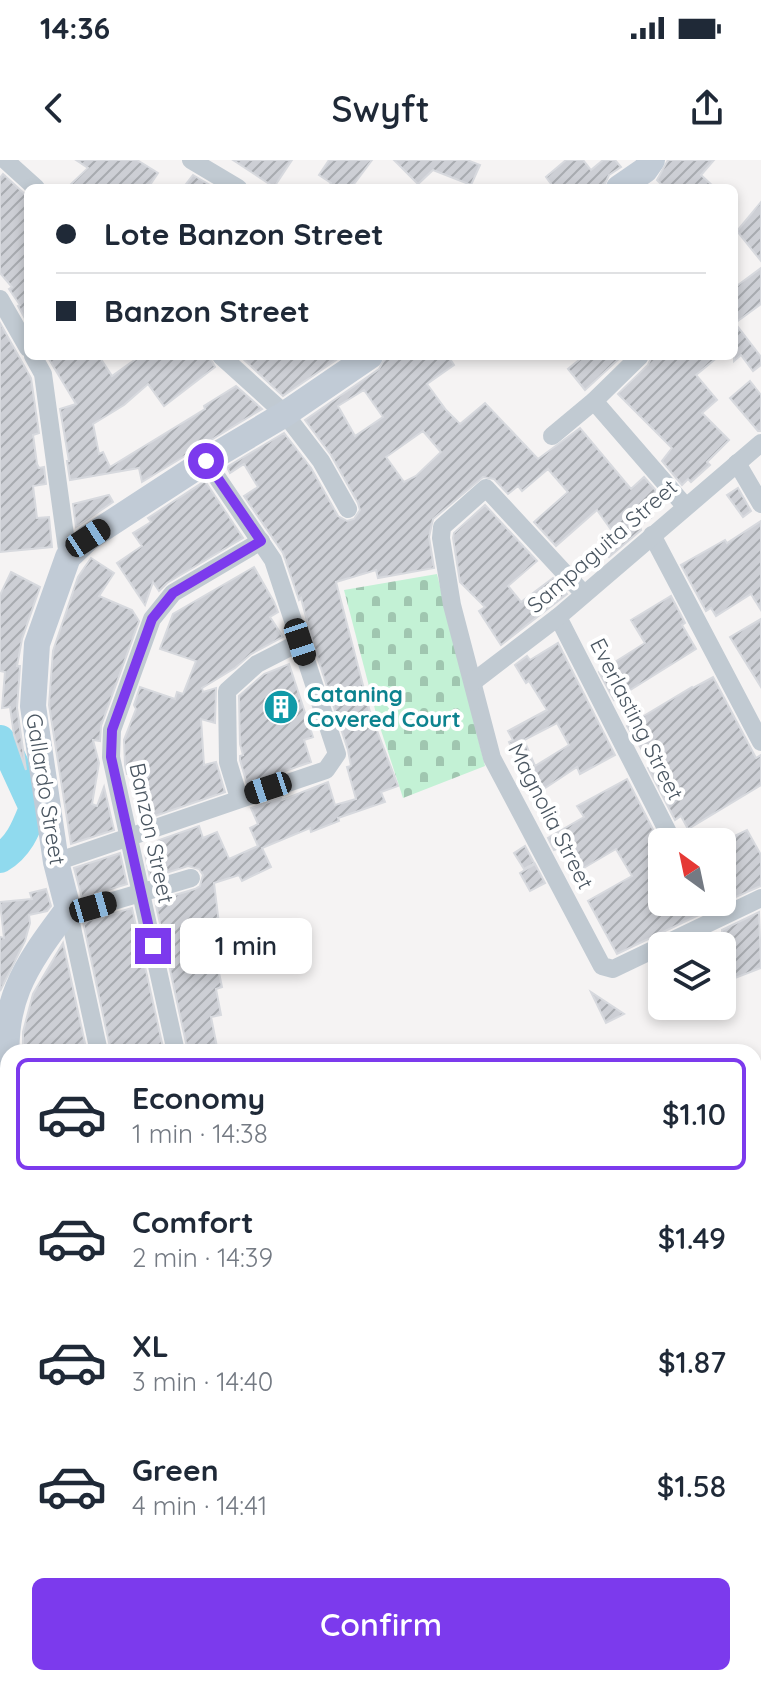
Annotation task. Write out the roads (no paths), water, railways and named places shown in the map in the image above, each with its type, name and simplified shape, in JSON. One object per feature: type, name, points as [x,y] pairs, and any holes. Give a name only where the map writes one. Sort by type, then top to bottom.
[{"type":"street","points":[[5,160],[32,184]]},
{"type":"street","points":[[191,160],[231,184]]},
{"type":"street","points":[[625,184],[645,170],[649,161]]},
{"type":"street","points":[[0,299],[24,341]]},
{"type":"street","points":[[35,360],[43,374],[68,557]]},
{"type":"street","points":[[225,360],[285,414],[321,461],[348,509]]},
{"type":"street","points":[[68,557],[88,538],[285,414],[364,360]]},
{"type":"street","points":[[552,436],[636,360]]},
{"type":"street","points":[[594,401],[685,506]]},
{"type":"street","name":"Sampaguita Street","points":[[473,682],[558,617],[761,443]]},
{"type":"street","points":[[56,862],[326,770],[337,754],[273,560],[206,461]]},
{"type":"street","points":[[737,463],[761,504]]},
{"type":"street","name":"Magnolia Street","points":[[584,594],[486,488],[442,527],[440,532],[452,605],[492,758],[602,966],[613,969],[713,920]]},
{"type":"street","points":[[652,535],[761,742]]},
{"type":"street","name":"Banzon Street","points":[[174,1044],[111,757],[112,730],[152,619],[173,593],[261,541]]},
{"type":"street","name":"Gallardo Street","points":[[68,557],[37,644],[33,706],[56,862],[69,912]]},
{"type":"street","name":"Everlasting Street","points":[[558,617],[666,828]]},
{"type":"street","points":[[239,798],[228,762],[227,691],[257,664],[300,642]]},
{"type":"street","points":[[4,1044],[6,1015],[20,975],[69,912],[191,878]]},
{"type":"street","points":[[711,916],[713,920],[761,898]]},
{"type":"street","points":[[69,912],[97,1044]]},
{"type":"waterway","points":[[0,740],[34,808],[17,843],[0,858]]},
{"type":"place","name":"Cataning Covered Court","points":[[281,707]]}]
